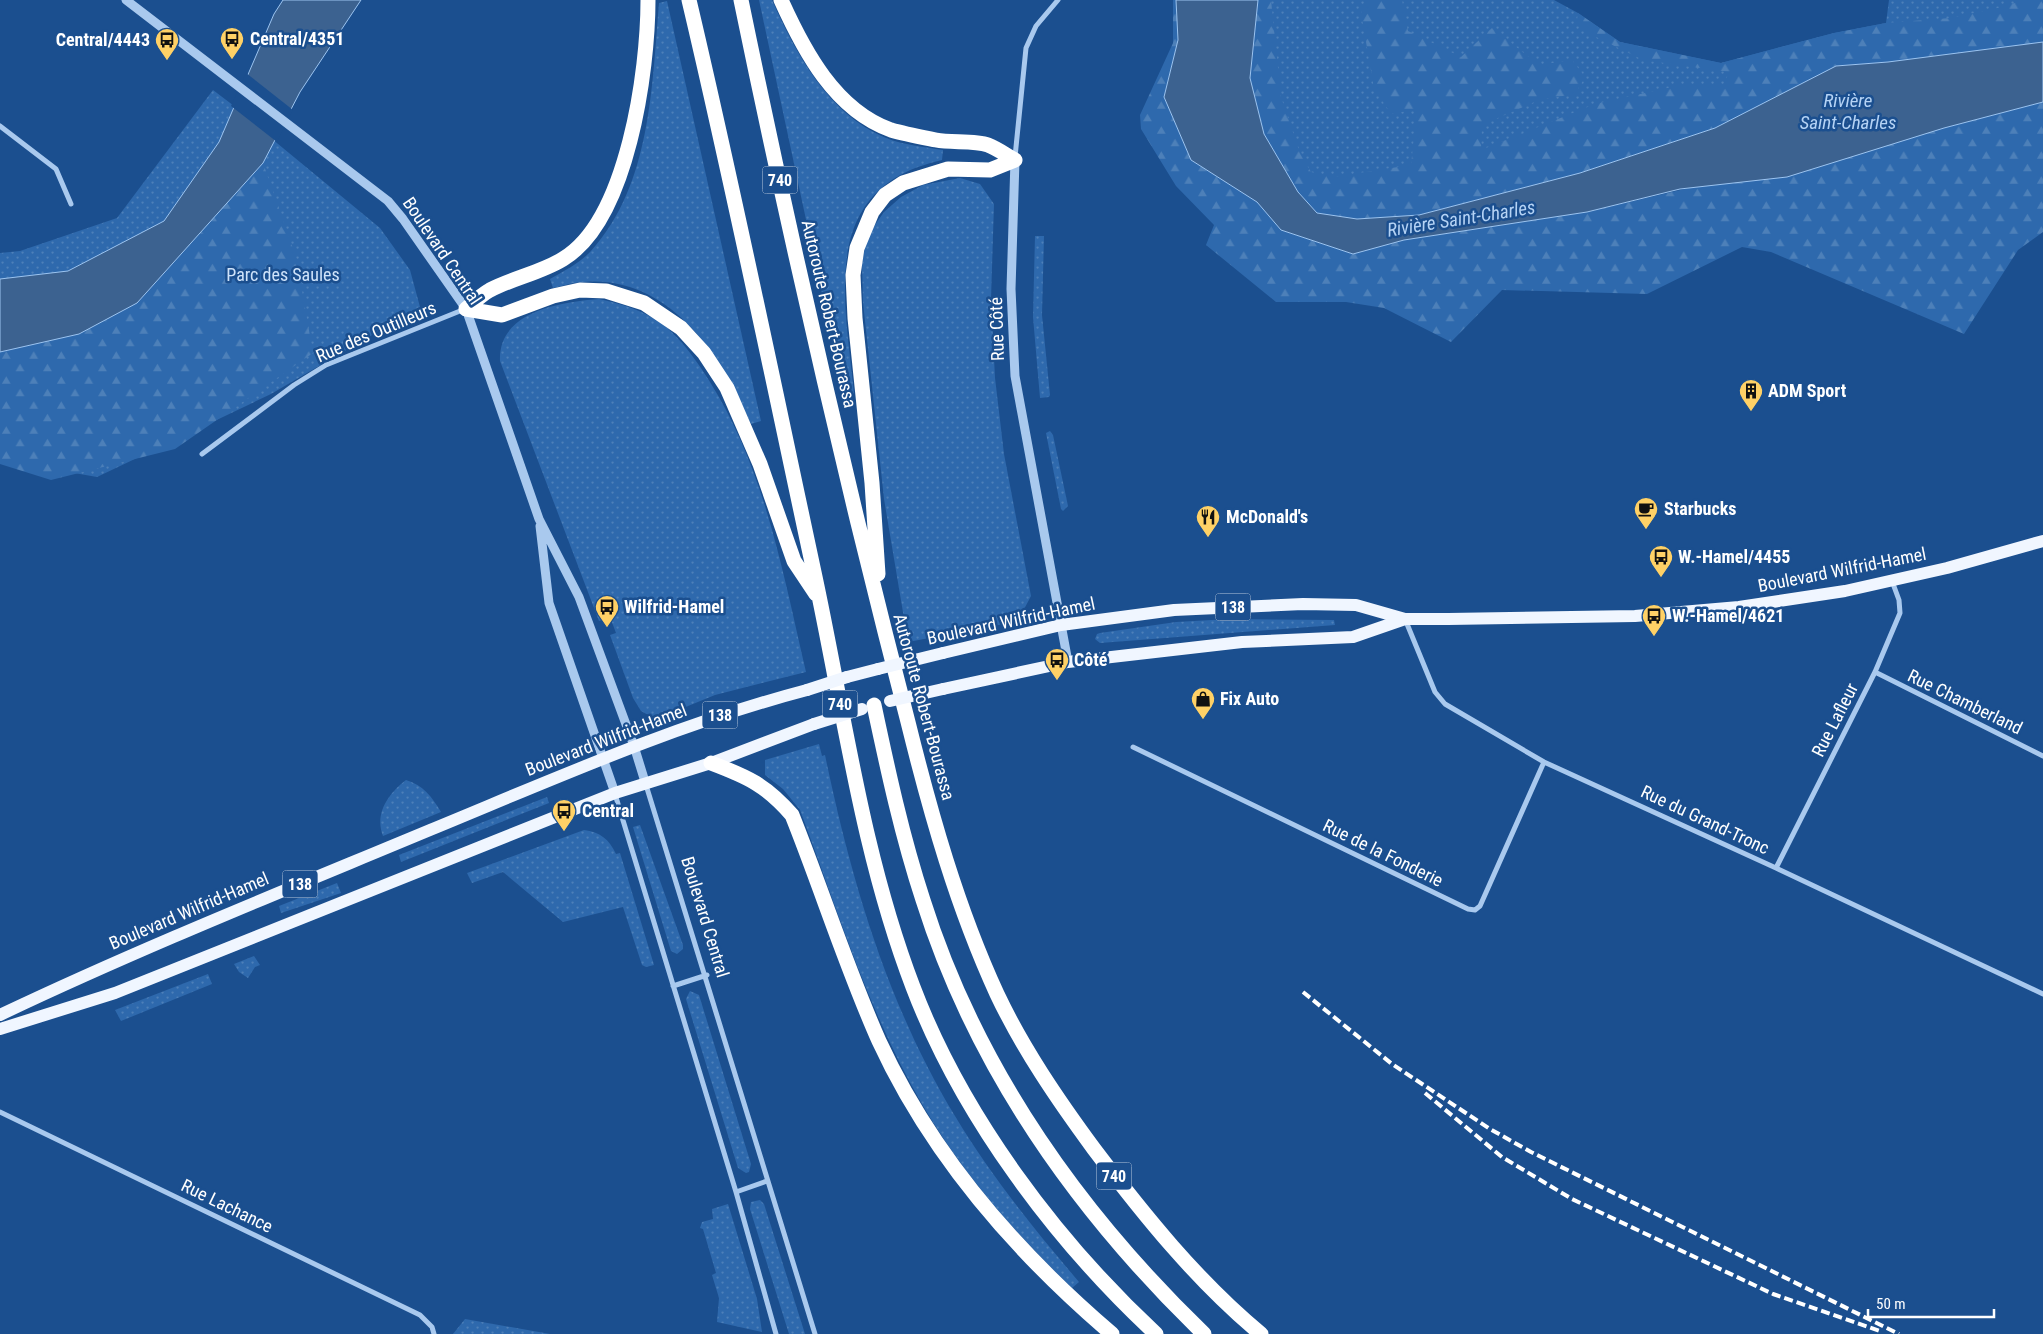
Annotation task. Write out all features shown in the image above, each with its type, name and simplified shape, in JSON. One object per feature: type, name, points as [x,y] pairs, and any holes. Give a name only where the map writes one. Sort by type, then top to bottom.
[{"type":"highway","points":[[466,309],[489,290],[539,272],[565,259],[585,240],[600,221],[623,170],[634,123],[644,53],[648,0]]},
{"type":"highway","name":"740","points":[[689,0],[820,599],[853,770],[874,856],[914,989],[957,1080],[990,1135],[1096,1274],[1156,1334]]},
{"type":"highway","name":"Autoroute Robert-Bourassa","points":[[742,0],[817,350],[881,616],[926,792],[951,877],[986,969],[1020,1038],[1070,1117],[1153,1224],[1199,1277],[1261,1334]]},
{"type":"highway","points":[[781,0],[795,32],[828,83],[846,102],[868,118],[891,129],[949,143],[987,144],[1015,160]]},
{"type":"highway","points":[[881,616],[872,483],[855,318],[853,275],[857,248],[872,212],[885,195],[903,183],[948,169],[990,170],[1015,160]]},
{"type":"highway","points":[[466,309],[502,314],[553,296],[580,290],[606,291],[627,296],[644,303],[681,328],[704,353],[727,388],[764,474],[794,561],[820,599]]},
{"type":"highway","points":[[874,705],[906,845],[923,901],[947,966],[968,1014],[1004,1083],[1061,1173],[1123,1249],[1204,1334]]},
{"type":"highway","points":[[711,763],[745,776],[773,793],[792,816],[879,1041],[906,1093],[940,1150],[982,1204],[1025,1252],[1065,1294],[1112,1334]]},
{"type":"main road","name":"Boulevard Wilfrid-Hamel","points":[[0,1015],[105,965],[634,746],[756,703],[943,653],[1061,625],[1174,610],[1302,604],[1356,605],[1405,619],[1626,617],[1686,613],[1790,601],[1947,568],[2043,541]]},
{"type":"main road","name":"Boulevard Wilfrid-Hamel","points":[[0,1029],[114,993],[615,793],[646,785],[711,763],[814,724],[874,705],[943,688],[1068,662],[1242,642],[1353,637],[1405,619]]},
{"type":"street","name":"Boulevard Central","points":[[126,0],[236,86],[388,200],[466,309],[539,519],[579,597],[634,746],[815,1334]]},
{"type":"street","name":"Rue Côté","points":[[1058,0],[1036,26],[1026,48],[1015,160],[1011,289],[1015,376],[1068,662]]},
{"type":"street","points":[[0,126],[56,169],[71,204]]},
{"type":"street","name":"Rue des Outilleurs","points":[[202,454],[294,385],[326,365],[466,309]]},
{"type":"street","name":"Boulevard Central","points":[[539,519],[549,602],[615,793],[736,1192],[776,1334]]},
{"type":"street","name":"Rue Lafleur","points":[[1776,868],[1875,672],[1900,614],[1899,600],[1892,580]]},
{"type":"street","name":"Rue du Grand-Tronc","points":[[1405,619],[1431,684],[1445,704],[1544,762],[1776,868],[2043,994]]},
{"type":"street","name":"Rue Chamberland","points":[[1875,672],[2043,756]]},
{"type":"street","name":"Rue de la Fonderie","points":[[1133,747],[1468,909],[1475,910],[1480,906],[1544,762]]},
{"type":"street","points":[[673,986],[706,975]]},
{"type":"street","name":"Rue Lachance","points":[[0,1112],[420,1315],[432,1327],[434,1334]]},
{"type":"street","points":[[736,1192],[767,1181]]},
{"type":"green space","points":[[759,0],[772,0],[803,61],[816,80],[847,114],[865,127],[886,138],[907,144],[943,150],[942,160],[902,174],[874,195],[857,221],[848,252],[845,286],[846,321],[854,394],[844,397]]},
{"type":"green space","points":[[1173,0],[1176,0],[1178,40],[1164,97],[1191,160],[1257,202],[1281,230],[1353,254],[1404,240],[1587,212],[1944,128],[2043,102],[2043,232],[2018,250],[1964,334],[1771,252],[1742,247],[1647,294],[1502,290],[1451,342],[1384,308],[1346,302],[1276,302],[1206,245],[1214,225],[1176,186],[1141,129],[1140,115],[1173,43]]},
{"type":"green space","points":[[1258,0],[1554,0],[1578,13],[1620,42],[1721,63],[1834,33],[1886,23],[1889,0],[2043,0],[2043,42],[1888,62],[1836,66],[1715,128],[1298,192]]},
{"type":"green space","points":[[1258,0],[1271,0],[1281,97],[1300,153],[1311,172],[1333,177],[1411,165],[1417,109],[1391,114],[1374,88],[1361,13],[1368,0],[1402,0],[1408,31],[1461,57],[1492,28],[1539,65],[1572,60],[1585,77],[1575,94],[1539,100],[1482,125],[1481,150],[1595,104],[1686,84],[1724,84],[1729,72],[1643,60],[1586,32],[1577,20],[1578,13],[1620,42],[1721,63],[1834,33],[1886,23],[1951,18],[2007,6],[2022,0],[2043,0],[2043,42],[1888,62],[1836,66],[1715,128],[1580,173],[1419,215],[1357,219],[1317,213],[1298,192],[1264,134],[1250,78]]},
{"type":"green space","points":[[667,1],[761,421],[751,424],[739,398],[707,347],[688,324],[666,306],[642,292],[614,283],[580,282],[553,288],[550,279],[577,263],[591,251],[611,225],[626,196],[637,165],[645,133],[654,67],[659,3]]},
{"type":"green space","points":[[213,90],[238,109],[223,145],[167,224],[69,275],[0,284],[0,253],[20,251],[117,218]]},
{"type":"green space","name":"Parc des Saules","points":[[272,139],[380,228],[410,270],[420,307],[271,394],[97,477],[0,460],[0,347]]},
{"type":"green space","name":"Parc des Saules","points":[[263,163],[296,257],[313,353],[175,449],[51,480],[0,464],[0,352],[79,334],[137,303]]},
{"type":"green space","points":[[960,178],[980,184],[994,204],[991,299],[995,378],[1004,454],[1031,596],[1022,613],[1009,623],[908,642],[884,499],[863,302],[862,264],[867,236],[884,212],[901,197],[923,185]]},
{"type":"green space","points":[[1035,236],[1044,236],[1042,315],[1050,395],[1049,397],[1040,398],[1033,317]]},
{"type":"green space","points":[[599,299],[634,309],[650,316],[665,326],[678,338],[695,360],[729,416],[745,451],[770,523],[806,672],[715,695],[666,715],[650,716],[641,711],[633,698],[610,635],[616,633],[610,617],[599,621],[500,361],[502,344],[509,331],[520,320],[534,312],[550,307]]},
{"type":"green space","points":[[1050,431],[1053,435],[1068,506],[1063,511],[1061,509],[1046,433]]},
{"type":"green space","points":[[1230,619],[1334,620],[1335,625],[1100,643],[1095,639],[1097,634],[1100,633],[1176,622]]},
{"type":"green space","points":[[819,744],[822,756],[825,755],[835,802],[860,895],[891,986],[910,1031],[931,1074],[983,1160],[1029,1222],[1079,1282],[1072,1288],[1010,1224],[972,1178],[922,1104],[903,1069],[870,997],[800,810],[783,789],[765,775],[765,760]]},
{"type":"green space","points":[[406,780],[427,792],[441,812],[383,836],[380,819],[385,804],[394,791]]},
{"type":"green space","points":[[547,797],[549,803],[401,862],[399,855]]},
{"type":"green space","points":[[640,825],[683,945],[683,949],[677,954],[671,951],[633,827]]},
{"type":"green space","points":[[584,830],[595,832],[607,840],[616,854],[620,853],[654,965],[646,967],[642,965],[623,907],[563,922],[503,872],[472,883],[467,873]]},
{"type":"green space","points":[[337,883],[341,893],[281,913],[279,906]]},
{"type":"green space","points":[[254,956],[260,965],[255,967],[248,978],[239,972],[234,964]]},
{"type":"green space","points":[[208,974],[212,984],[121,1021],[115,1010]]},
{"type":"green space","points":[[690,991],[699,995],[751,1164],[749,1172],[746,1173],[738,1168],[686,999]]},
{"type":"green space","points":[[760,1200],[764,1204],[805,1334],[789,1334],[750,1209],[751,1202]]},
{"type":"green space","points":[[728,1204],[757,1299],[762,1332],[717,1322],[719,1298],[712,1275],[716,1273],[703,1229],[700,1228],[702,1222],[713,1219],[712,1209]]},
{"type":"green space","points":[[465,1319],[550,1334],[453,1334]]},
{"type":"water","points":[[283,0],[361,0],[300,92],[263,163],[137,303],[79,334],[0,352],[0,279],[68,271],[164,221],[219,142],[274,14]]},
{"type":"water","name":"Rivière Saint-Charles","points":[[1176,0],[1258,0],[1250,78],[1264,134],[1298,192],[1317,213],[1357,219],[1419,215],[1580,173],[1715,128],[1836,66],[1888,62],[2043,42],[2043,102],[1944,128],[1787,177],[1680,189],[1587,212],[1404,240],[1353,254],[1281,230],[1257,202],[1191,160],[1164,97],[1178,40]]},
{"type":"pier","points":[[246,73],[293,110],[277,142],[231,106]]},
{"type":"railway","points":[[1303,992],[1392,1064],[1490,1129],[1531,1152],[1899,1334]]},
{"type":"railway","points":[[1425,1093],[1502,1157],[1572,1199],[1773,1294],[1880,1331]]},
{"type":"place","name":"Central/4351","points":[[232,60]]},
{"type":"place","name":"Central/4443","points":[[167,61]]},
{"type":"place","name":"ADM Sport","points":[[1751,412]]},
{"type":"place","name":"Starbucks","points":[[1646,530]]},
{"type":"place","name":"McDonald's","points":[[1208,538]]},
{"type":"place","name":"W.-Hamel/4455","points":[[1661,578]]},
{"type":"place","name":"Wilfrid-Hamel","points":[[607,628]]},
{"type":"place","name":"W.-Hamel/4621","points":[[1654,637]]},
{"type":"place","name":"Côté","points":[[1057,681]]},
{"type":"place","name":"Fix Auto","points":[[1203,720]]},
{"type":"place","name":"Central","points":[[564,832]]}]
